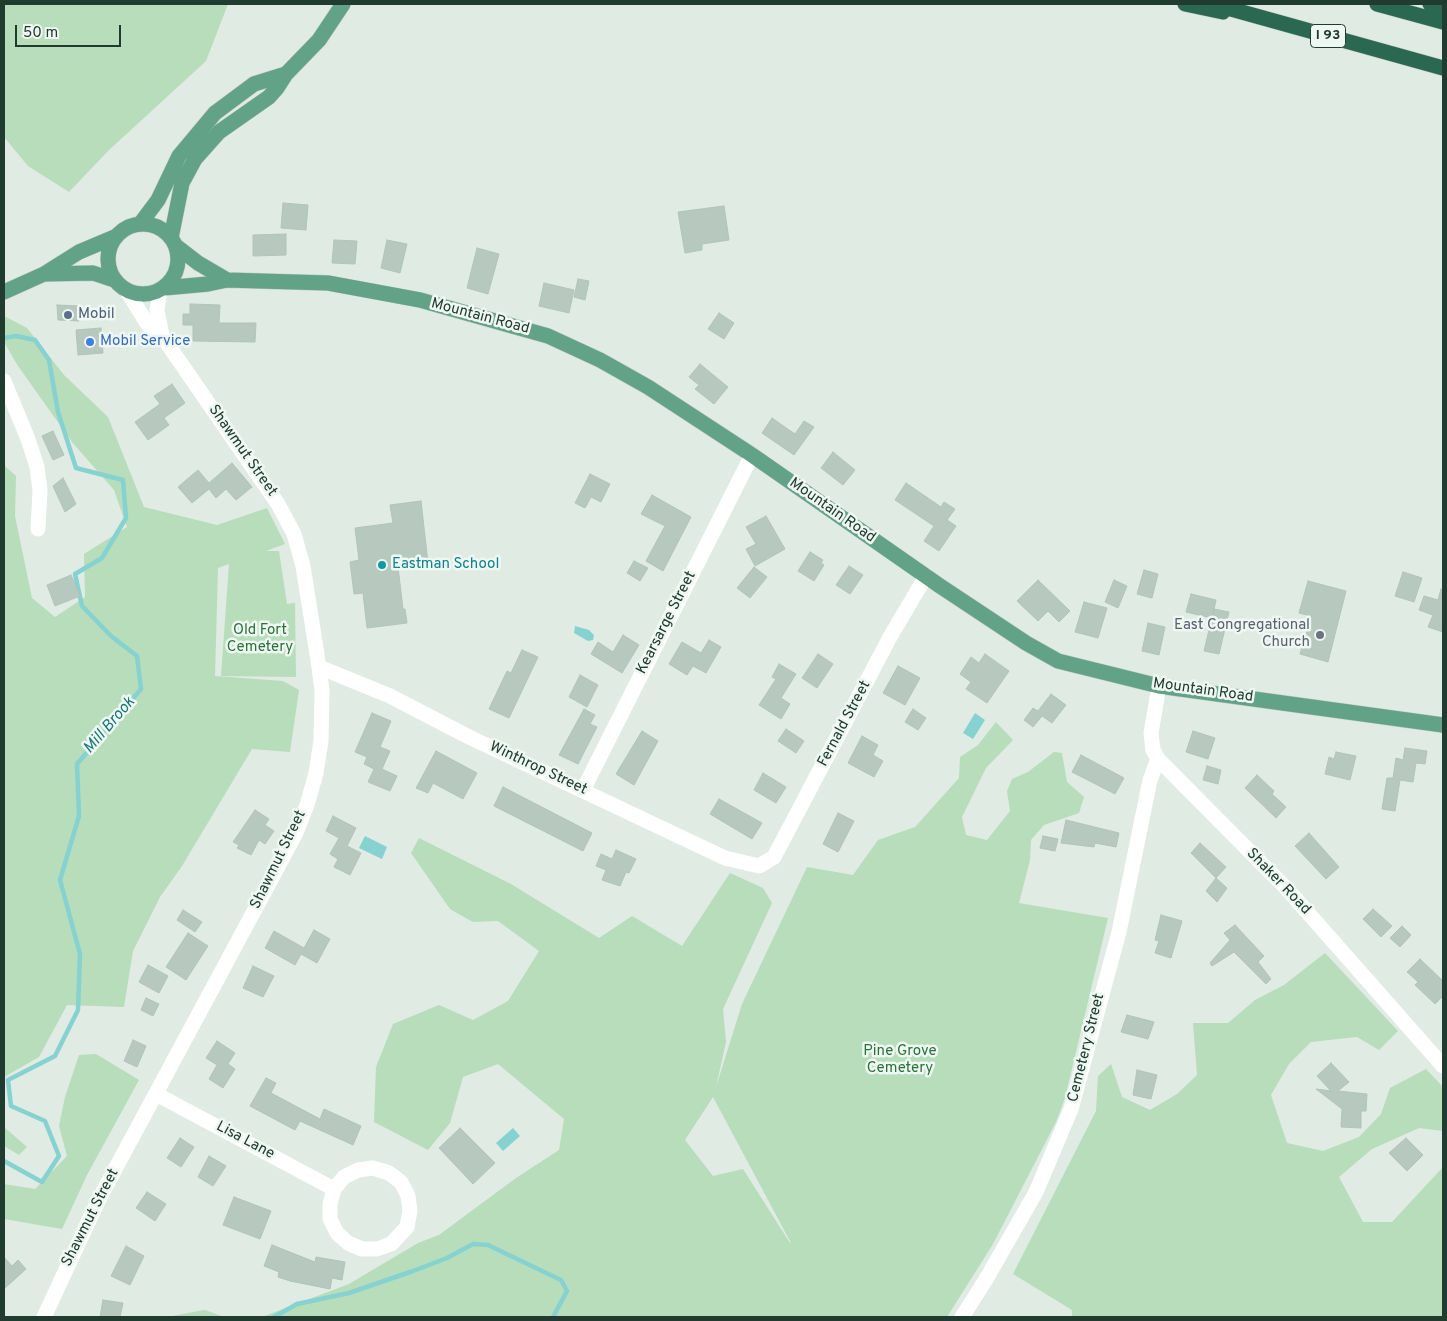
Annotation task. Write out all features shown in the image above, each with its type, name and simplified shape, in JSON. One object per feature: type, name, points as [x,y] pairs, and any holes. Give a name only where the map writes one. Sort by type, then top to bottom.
[{"type":"highway","points":[[1185,4],[1344,40]]},
{"type":"highway","name":"I 93","points":[[1213,4],[1443,68]]},
{"type":"highway","points":[[1377,4],[1443,22]]},
{"type":"highway","points":[[1430,4],[1443,10]]},
{"type":"main road","points":[[173,242],[182,183],[195,159],[219,132],[269,97],[286,74],[319,40],[344,4]]},
{"type":"main road","points":[[140,224],[158,200],[179,156],[215,113],[254,84],[286,74]]},
{"type":"main road","points":[[44,274],[93,273],[114,280],[127,291],[142,295],[162,289],[172,280],[177,269],[178,257],[173,242],[159,228],[140,224],[123,230],[111,246],[108,257],[109,269],[114,280]]},
{"type":"main road","points":[[4,292],[44,274],[79,252],[117,236]]},
{"type":"main road","name":"Mountain Road","points":[[173,242],[198,263],[227,280]]},
{"type":"main road","name":"Mountain Road","points":[[162,289],[227,280],[311,282],[367,289],[420,300],[548,336],[600,360],[648,387],[752,455],[1026,643],[1058,661],[1160,686],[1443,725]]},
{"type":"street","name":"Shawmut Street","points":[[162,289],[156,310],[162,336]]},
{"type":"street","name":"Shawmut Street","points":[[44,1317],[98,1201],[280,865],[307,805],[316,773],[321,741],[322,691],[319,667],[303,566],[294,534],[278,504],[162,336],[148,325],[127,291]]},
{"type":"street","points":[[4,381],[28,439],[37,467],[40,490],[38,529]]},
{"type":"street","name":"Kearsarge Street","points":[[583,790],[752,455]]},
{"type":"street","name":"Fernald Street","points":[[759,866],[774,857],[890,637],[926,576]]},
{"type":"street","name":"Winthrop Street","points":[[319,667],[390,696],[469,737],[726,858],[759,866]]},
{"type":"street","name":"Shaker Road","points":[[1160,686],[1151,732],[1153,750],[1158,759],[1287,889],[1443,1066]]},
{"type":"street","name":"Cemetery Street","points":[[962,1317],[1036,1192],[1071,1109],[1119,932],[1150,780],[1158,759]]},
{"type":"street","name":"Lisa Lane","points":[[156,1094],[334,1189]]},
{"type":"street","points":[[373,1168],[389,1173],[401,1182],[408,1196],[410,1211],[407,1227],[397,1239],[384,1247],[369,1250],[354,1247],[342,1239],[330,1219],[330,1204],[334,1189],[344,1177],[358,1170],[373,1168]]},
{"type":"green space","points":[[4,4],[228,4],[206,61],[108,151],[69,192],[28,166],[4,137]]},
{"type":"green space","name":"Old Fort Cemetery","points":[[4,316],[27,328],[64,375],[108,417],[144,507],[217,525],[267,508],[285,544],[266,551],[279,551],[287,604],[295,603],[296,677],[221,676],[229,564],[218,568],[215,676],[283,681],[299,690],[290,752],[252,749],[182,866],[160,897],[133,951],[124,1007],[67,1005],[39,1057],[4,1077],[4,465],[16,476],[15,516],[32,598],[55,617],[85,597],[84,554],[127,527],[114,490],[72,442],[18,366],[4,342]]},
{"type":"green space","name":"Pine Grove Cemetery","points":[[996,722],[1013,740],[986,768],[962,817],[966,835],[987,840],[1010,811],[1007,791],[1012,779],[1028,772],[1054,752],[1062,753],[1067,782],[1084,797],[1079,813],[1044,825],[1031,840],[1030,860],[1019,903],[1108,918],[1065,1098],[1056,1122],[993,1244],[947,1317],[262,1317],[349,1284],[418,1243],[439,1235],[516,1178],[559,1150],[564,1119],[498,1064],[463,1077],[450,1123],[428,1150],[374,1122],[376,1067],[393,1024],[439,1005],[473,1020],[508,1001],[539,951],[498,921],[473,922],[450,909],[411,853],[419,838],[511,884],[599,938],[632,916],[682,946],[730,873],[763,888],[772,903],[723,1009],[726,1042],[716,1087],[742,1004],[807,867],[853,875],[878,840],[915,827],[959,778],[960,757],[978,745]],"holes":[[[713,1097],[791,1243],[743,1169],[713,1176],[685,1140]]]},
{"type":"green space","points":[[1325,953],[1398,1031],[1379,1050],[1357,1037],[1311,1042],[1289,1064],[1271,1095],[1287,1143],[1323,1151],[1359,1137],[1381,1114],[1390,1088],[1426,1069],[1443,1087],[1443,1131],[1419,1128],[1372,1149],[1339,1177],[1363,1222],[1392,1222],[1443,1167],[1443,1317],[1072,1317],[1072,1310],[1013,1274],[1096,1111],[1098,1076],[1111,1064],[1122,1097],[1150,1110],[1177,1094],[1197,1075],[1193,1023],[1228,1023],[1255,1000],[1284,985]]},
{"type":"green space","points":[[96,1054],[139,1080],[87,1175],[62,1229],[4,1219],[4,1184],[35,1189],[67,1156],[59,1126],[65,1097],[79,1055]]},
{"type":"green space","points":[[4,1127],[27,1147],[19,1155],[4,1146]]},
{"type":"green space","points":[[204,1310],[224,1317],[167,1317]]},
{"type":"water","points":[[575,626],[589,630],[594,635],[593,640],[588,641],[574,633]]},
{"type":"water","points":[[975,713],[985,720],[973,739],[963,733]]},
{"type":"water","points":[[365,836],[387,847],[382,859],[359,848]]},
{"type":"water","points":[[513,1128],[520,1136],[503,1151],[496,1143]]},
{"type":"building","points":[[283,203],[308,205],[306,230],[281,228]]},
{"type":"building","points":[[724,206],[729,240],[702,244],[702,250],[685,253],[678,212]]},
{"type":"building","points":[[286,234],[286,255],[253,256],[253,235]]},
{"type":"building","points":[[334,240],[357,241],[355,264],[332,263]]},
{"type":"building","points":[[387,240],[407,244],[400,273],[381,268]]},
{"type":"building","points":[[477,248],[499,254],[488,294],[467,288]]},
{"type":"building","points":[[578,279],[589,281],[585,300],[574,297]]},
{"type":"building","points":[[544,283],[574,290],[569,313],[539,306]]},
{"type":"building","points":[[190,304],[220,305],[219,323],[256,323],[255,342],[193,341],[193,325],[183,325],[183,314],[190,314]]},
{"type":"building","name":"Mobil","points":[[57,305],[79,306],[79,321],[58,320]]},
{"type":"building","points":[[719,313],[734,323],[724,339],[708,329]]},
{"type":"building","name":"Mobil Service","points":[[101,328],[103,353],[78,355],[76,330]]},
{"type":"building","points":[[700,364],[728,387],[714,404],[695,389],[699,385],[689,377]]},
{"type":"building","points":[[172,384],[185,403],[164,418],[169,425],[148,440],[135,422],[160,404],[154,396]]},
{"type":"building","points":[[772,418],[795,434],[804,421],[814,427],[794,455],[762,433]]},
{"type":"building","points":[[53,431],[64,455],[53,460],[42,436]]},
{"type":"building","points":[[833,452],[855,470],[843,485],[821,468]]},
{"type":"building","points":[[232,463],[252,487],[236,500],[226,489],[216,498],[209,489],[192,503],[178,487],[198,470],[209,483]]},
{"type":"building","points":[[590,474],[610,484],[601,502],[591,497],[585,508],[575,503]]},
{"type":"building","points":[[63,478],[76,504],[65,512],[53,486]]},
{"type":"building","points":[[906,483],[941,507],[944,502],[955,509],[947,520],[956,526],[939,551],[924,541],[934,526],[895,500]]},
{"type":"building","points":[[652,495],[691,517],[663,571],[646,561],[665,526],[641,514]]},
{"type":"building","name":"Eastman School","points":[[421,501],[428,563],[398,567],[403,609],[405,609],[407,623],[367,628],[363,593],[354,594],[350,562],[359,560],[355,528],[393,523],[390,505]]},
{"type":"building","points":[[766,516],[785,549],[755,566],[746,549],[756,544],[746,527]]},
{"type":"building","points":[[810,552],[823,560],[821,563],[824,565],[814,581],[798,571]]},
{"type":"building","points":[[634,561],[648,568],[640,581],[627,573]]},
{"type":"building","points":[[849,566],[863,575],[850,594],[836,585]]},
{"type":"building","points":[[754,567],[767,577],[750,598],[737,588]]},
{"type":"building","points":[[1144,570],[1158,574],[1152,598],[1137,594]]},
{"type":"building","points":[[1403,572],[1422,578],[1414,602],[1395,596]]},
{"type":"building","points":[[71,575],[80,596],[55,606],[47,585]]},
{"type":"building","points":[[1038,580],[1070,611],[1059,622],[1048,611],[1038,621],[1017,601]]},
{"type":"building","points":[[1114,580],[1127,586],[1118,608],[1105,602]]},
{"type":"building","name":"East Congregational Church","points":[[1308,581],[1346,591],[1328,662],[1300,654],[1311,616],[1299,613]]},
{"type":"building","points":[[1441,589],[1443,590],[1443,632],[1428,627],[1433,615],[1419,610],[1424,596],[1438,600]]},
{"type":"building","points":[[1191,594],[1216,600],[1212,618],[1186,612]]},
{"type":"building","points":[[1084,602],[1107,608],[1098,638],[1075,632]]},
{"type":"building","points":[[1214,609],[1229,612],[1219,654],[1204,651]]},
{"type":"building","points":[[1148,623],[1165,627],[1159,655],[1142,651]]},
{"type":"building","points":[[623,635],[639,645],[622,673],[591,654],[598,642],[613,652]]},
{"type":"building","points":[[709,640],[721,647],[706,673],[693,666],[687,675],[669,664],[682,642],[701,653]]},
{"type":"building","points":[[522,650],[538,657],[509,718],[489,709],[507,671],[511,673]]},
{"type":"building","points":[[818,654],[833,664],[817,688],[802,678]]},
{"type":"building","points":[[985,654],[1009,671],[987,703],[966,689],[971,682],[960,674],[971,657],[979,663]]},
{"type":"building","points":[[779,664],[796,674],[781,698],[790,704],[781,719],[759,705],[776,679],[772,677]]},
{"type":"building","points":[[898,666],[920,678],[905,705],[883,693]]},
{"type":"building","points":[[580,675],[598,685],[587,707],[569,697]]},
{"type":"building","points":[[1051,694],[1066,705],[1052,723],[1042,716],[1033,727],[1024,720],[1033,708],[1038,711]]},
{"type":"building","points":[[584,709],[595,715],[590,724],[597,727],[578,764],[559,755]]},
{"type":"building","points":[[913,709],[926,718],[918,730],[905,722]]},
{"type":"building","points":[[372,713],[391,721],[380,747],[390,751],[382,769],[397,776],[390,791],[368,782],[374,769],[364,764],[367,757],[355,752]]},
{"type":"building","points":[[786,729],[804,741],[796,753],[778,741]]},
{"type":"building","points":[[642,731],[658,741],[634,785],[616,774]]},
{"type":"building","points":[[1193,731],[1215,738],[1208,759],[1186,752]]},
{"type":"building","points":[[862,736],[878,745],[873,755],[883,761],[874,777],[848,763]]},
{"type":"building","points":[[1405,748],[1427,751],[1425,764],[1416,763],[1413,782],[1400,780],[1395,811],[1382,809],[1387,778],[1393,778],[1396,758],[1403,760]]},
{"type":"building","points":[[436,751],[477,773],[463,799],[433,783],[428,793],[416,788]]},
{"type":"building","points":[[1336,752],[1356,756],[1350,780],[1325,774],[1329,757],[1334,759]]},
{"type":"building","points":[[1081,755],[1124,778],[1115,794],[1072,772]]},
{"type":"building","points":[[1207,766],[1221,770],[1218,784],[1203,780]]},
{"type":"building","points":[[763,773],[786,787],[776,803],[754,790]]},
{"type":"building","points":[[1257,775],[1274,791],[1272,794],[1286,807],[1276,818],[1245,788]]},
{"type":"building","points":[[503,787],[592,833],[583,851],[494,806]]},
{"type":"building","points":[[719,799],[762,823],[752,839],[710,814]]},
{"type":"building","points":[[255,810],[269,819],[265,825],[274,831],[265,844],[259,840],[251,855],[237,848],[239,845],[233,842]]},
{"type":"building","points":[[838,813],[854,821],[838,852],[823,844]]},
{"type":"building","points":[[333,816],[356,828],[347,846],[361,853],[350,875],[334,867],[338,859],[330,854],[339,838],[326,831]]},
{"type":"building","points":[[1066,820],[1119,833],[1116,847],[1095,843],[1094,847],[1061,843]]},
{"type":"building","points":[[1309,833],[1339,867],[1326,879],[1295,846]]},
{"type":"building","points":[[1043,836],[1058,839],[1055,851],[1040,848]]},
{"type":"building","points":[[1200,843],[1226,867],[1216,878],[1191,853]]},
{"type":"building","points":[[616,850],[636,859],[629,873],[626,872],[620,886],[602,880],[606,870],[596,866],[601,854],[612,859]]},
{"type":"building","points":[[1216,878],[1227,888],[1217,902],[1206,891]]},
{"type":"building","points":[[1373,909],[1392,926],[1381,937],[1363,919]]},
{"type":"building","points":[[183,910],[202,922],[195,932],[177,920]]},
{"type":"building","points":[[1161,915],[1182,921],[1171,958],[1155,953],[1159,941],[1155,940]]},
{"type":"building","points":[[1235,925],[1264,956],[1258,962],[1271,979],[1266,984],[1234,952],[1212,966],[1210,963],[1230,940],[1224,933]]},
{"type":"building","points":[[1402,926],[1411,935],[1400,947],[1390,938]]},
{"type":"building","points":[[314,930],[330,939],[317,963],[301,954],[295,965],[265,948],[274,931],[304,948]]},
{"type":"building","points":[[188,933],[208,946],[186,980],[166,967]]},
{"type":"building","points":[[1420,959],[1443,981],[1443,996],[1435,1004],[1415,985],[1418,982],[1407,972]]},
{"type":"building","points":[[148,965],[168,976],[159,993],[139,982]]},
{"type":"building","points":[[253,966],[274,976],[263,997],[243,988]]},
{"type":"building","points":[[146,998],[159,1004],[153,1016],[141,1010]]},
{"type":"building","points":[[1127,1015],[1154,1022],[1148,1039],[1121,1032]]},
{"type":"building","points":[[133,1040],[146,1046],[137,1067],[124,1061]]},
{"type":"building","points":[[217,1041],[235,1053],[228,1064],[235,1069],[223,1088],[209,1079],[217,1065],[206,1058]]},
{"type":"building","points":[[1331,1063],[1349,1082],[1338,1091],[1367,1094],[1366,1111],[1361,1111],[1361,1128],[1341,1127],[1342,1109],[1316,1089],[1331,1091],[1317,1076]]},
{"type":"building","points":[[1137,1070],[1157,1075],[1151,1099],[1133,1095]]},
{"type":"building","points":[[266,1078],[276,1083],[271,1093],[320,1119],[324,1109],[361,1126],[353,1145],[300,1121],[295,1130],[250,1106]]},
{"type":"building","points":[[460,1128],[495,1163],[473,1184],[439,1148]]},
{"type":"building","points":[[180,1138],[194,1147],[181,1167],[167,1158]]},
{"type":"building","points":[[1406,1138],[1423,1155],[1407,1171],[1389,1153]]},
{"type":"building","points":[[209,1156],[226,1166],[213,1186],[198,1177]]},
{"type":"building","points":[[147,1192],[166,1204],[155,1221],[136,1208]]},
{"type":"building","points":[[234,1197],[271,1211],[260,1239],[223,1225]]},
{"type":"building","points":[[272,1245],[315,1262],[316,1257],[345,1262],[342,1280],[332,1278],[330,1289],[278,1277],[279,1272],[264,1266]]},
{"type":"building","points":[[126,1246],[144,1256],[130,1285],[111,1276]]},
{"type":"building","points":[[4,1257],[12,1266],[18,1260],[26,1269],[4,1289]]},
{"type":"building","points":[[103,1300],[123,1303],[120,1317],[100,1317]]},
{"type":"waterway","name":"Mill Brook","points":[[4,338],[16,336],[35,340],[49,360],[58,412],[76,468],[123,480],[126,518],[102,558],[75,574],[82,606],[111,636],[137,656],[141,689],[77,764],[79,816],[60,880],[80,954],[78,1010],[55,1056],[8,1080],[11,1106],[45,1121],[59,1156],[42,1182],[4,1161]]},
{"type":"waterway","points":[[274,1317],[297,1304],[349,1293],[413,1271],[447,1258],[473,1244],[488,1245],[561,1280],[567,1291],[553,1317]]},
{"type":"place","name":"Mobil","points":[[68,315]]},
{"type":"place","name":"Mobil Service","points":[[90,342]]},
{"type":"place","name":"Eastman School","points":[[382,565]]},
{"type":"place","name":"East Congregational Church","points":[[1320,635]]}]
